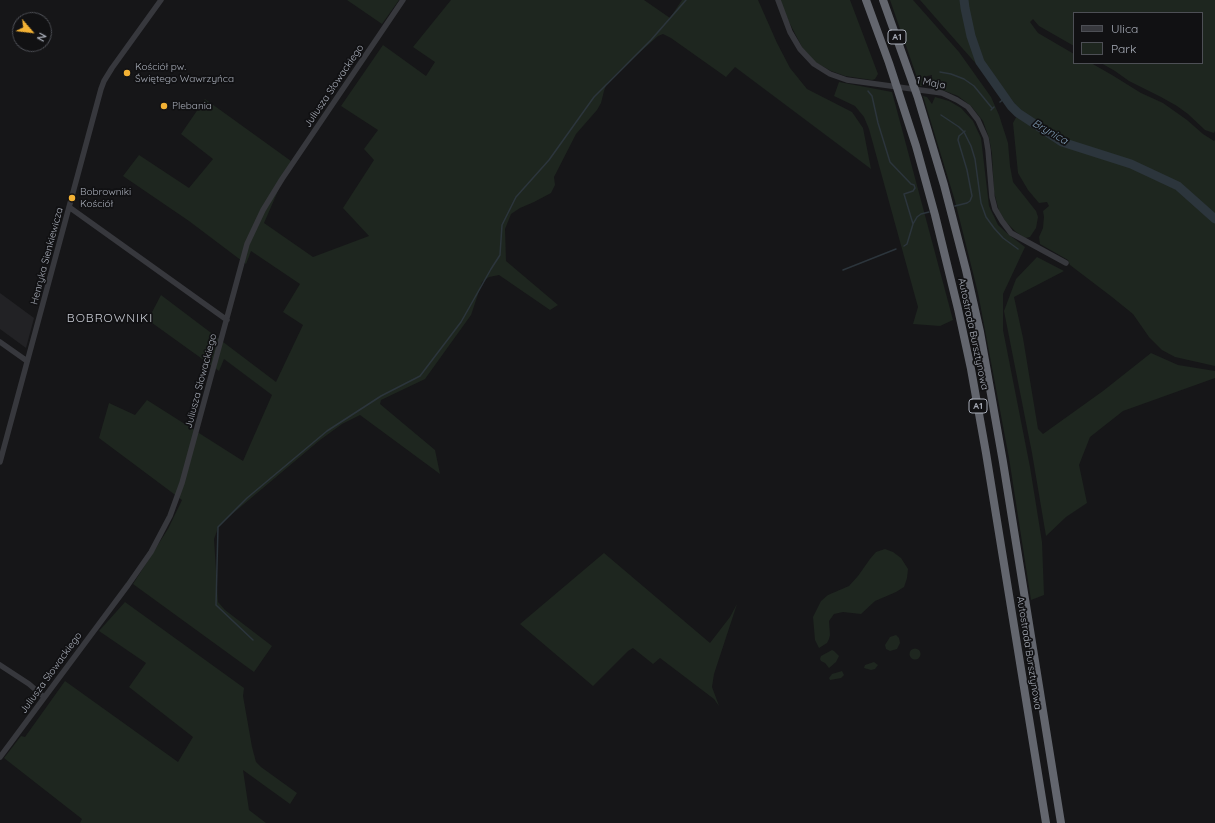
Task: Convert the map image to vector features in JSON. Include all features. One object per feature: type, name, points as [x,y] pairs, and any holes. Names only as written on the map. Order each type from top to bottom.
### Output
[{"type":"highway","name":"Autostrada Bursztynowa","points":[[866,0],[889,63],[916,146],[960,315],[986,453],[1046,823]]},
{"type":"highway","name":"Autostrada Bursztynowa","points":[[883,0],[904,57],[931,141],[969,283],[997,425],[1061,823]]},
{"type":"street","name":"Henryka Sienkiewicza","points":[[0,462],[104,81],[161,0]]},
{"type":"street","name":"Juliusza Słowackiego","points":[[0,757],[151,552],[170,516],[182,483],[247,244],[263,210],[284,175],[403,0]]},
{"type":"street","name":"1 Maja","points":[[778,0],[800,49],[814,64],[830,74],[840,78],[936,92],[947,95],[960,102],[973,112],[980,123],[987,144],[992,197],[995,209],[1002,221],[1011,233],[1066,264]]},
{"type":"street","points":[[69,207],[227,320]]},
{"type":"street","points":[[0,342],[27,361]]},
{"type":"street","points":[[0,665],[44,697]]},
{"type":"shaded area","points":[[0,293],[34,318],[26,348],[0,329]]},
{"type":"green space","points":[[347,0],[399,0],[382,24]]},
{"type":"green space","points":[[451,0],[644,0],[670,18],[682,0],[758,0],[790,68],[807,89],[852,112],[863,128],[871,169],[735,67],[726,77],[671,38],[663,34],[658,36],[607,83],[601,103],[597,110],[576,134],[554,177],[555,185],[551,193],[511,214],[505,229],[506,261],[558,305],[550,310],[499,275],[489,277],[482,282],[471,315],[425,379],[381,400],[380,404],[435,450],[440,474],[360,415],[342,424],[320,440],[231,515],[218,528],[214,539],[218,602],[225,610],[272,646],[254,672],[133,584],[168,529],[182,500],[99,438],[109,403],[135,415],[147,400],[243,461],[272,395],[224,359],[219,371],[148,320],[161,295],[276,382],[303,325],[283,312],[300,284],[251,251],[246,264],[189,221],[123,176],[139,155],[189,188],[213,159],[181,134],[205,99],[291,161],[264,223],[313,257],[369,236],[343,208],[374,160],[364,149],[378,130],[341,106],[383,45],[426,76],[435,62],[413,47]]},
{"type":"green space","points":[[780,0],[850,0],[878,74],[875,79],[872,80],[845,76],[831,71],[815,62],[803,49],[788,20]]},
{"type":"green space","points":[[890,0],[913,0],[959,52],[991,97],[999,115],[1008,143],[1013,182],[1036,211],[1038,217],[1036,228],[1030,237],[1025,238],[1016,232],[1006,222],[999,211],[994,192],[992,154],[989,138],[983,121],[971,106],[958,96],[932,88],[932,75],[927,76],[923,81],[923,86],[920,86]]},
{"type":"green space","points":[[920,0],[963,0],[964,15],[978,66]]},
{"type":"green space","points":[[966,0],[1215,0],[1214,133],[1205,130],[1177,106],[1129,81],[1103,64],[1203,64],[1203,12],[1073,12],[1073,45],[1039,26],[1033,19],[1030,22],[1038,33],[1073,53],[1073,64],[1093,64],[1141,93],[1163,103],[1187,120],[1203,134],[1214,141],[1215,140],[1215,366],[1175,357],[1162,350],[1149,337],[1133,314],[1070,265],[1068,260],[1040,244],[1039,237],[1043,228],[1043,211],[1049,206],[1047,202],[1039,203],[1028,190],[1018,173],[1013,123],[1020,110],[981,61]]},
{"type":"green space","points":[[839,82],[892,92],[953,320],[940,326],[913,324],[918,307],[869,129],[864,117],[855,106],[834,96]]},
{"type":"green space","points":[[923,96],[927,97],[932,104],[935,97],[949,101],[961,108],[973,121],[981,138],[989,206],[998,225],[1025,247],[1003,294],[1003,330],[1030,467],[1042,542],[1044,595],[1031,600],[1009,458],[978,293],[955,201]]},
{"type":"green space","points":[[1037,257],[1064,271],[1014,297],[1023,338],[1038,429],[1043,434],[1103,391],[1151,353],[1178,365],[1215,371],[1215,378],[1123,411],[1090,437],[1079,465],[1087,503],[1066,517],[1046,536],[1032,453],[1004,311],[1016,279]]},
{"type":"green space","points":[[885,549],[893,552],[901,558],[908,569],[904,587],[875,601],[861,614],[843,612],[834,614],[829,621],[829,639],[827,643],[819,648],[815,640],[813,617],[821,601],[828,595],[849,586],[876,552]]},
{"type":"green space","points":[[604,553],[710,643],[730,617],[737,604],[714,674],[712,687],[719,706],[714,699],[660,658],[653,664],[633,648],[628,651],[593,686],[520,624]]},
{"type":"green space","points":[[125,602],[244,688],[243,696],[256,762],[297,793],[290,804],[243,770],[249,810],[266,823],[80,823],[82,819],[4,758],[21,736],[25,737],[65,681],[178,762],[193,737],[129,687],[146,663],[99,631]]},
{"type":"green space","points":[[896,635],[899,638],[900,643],[897,649],[890,651],[886,649],[885,645],[890,637]]},
{"type":"green space","points":[[915,648],[919,650],[921,654],[919,658],[915,660],[911,658],[909,654],[911,650]]},
{"type":"green space","points":[[832,650],[839,656],[836,662],[829,668],[820,659],[821,656]]},
{"type":"green space","points":[[874,662],[878,665],[875,669],[871,670],[864,668],[865,665]]},
{"type":"green space","points":[[842,671],[844,675],[841,678],[830,680],[829,678],[832,674]]},
{"type":"waterway","points":[[253,640],[216,605],[218,527],[247,498],[327,431],[381,396],[420,376],[461,322],[500,255],[502,225],[516,197],[549,160],[594,97],[651,40],[686,0]]},
{"type":"waterway","name":"Brynica","points":[[964,0],[971,36],[980,62],[1011,106],[1018,113],[1062,142],[1131,164],[1178,186],[1215,219]]},
{"type":"waterway","points":[[940,72],[964,79],[974,86],[992,108]]},
{"type":"waterway","points":[[868,91],[872,96],[878,123],[890,162],[911,184],[914,185],[915,188],[913,191],[904,194],[913,224]]},
{"type":"waterway","name":"Brynica","points":[[1000,102],[1005,98]]},
{"type":"waterway","points":[[991,110],[994,107]]},
{"type":"waterway","points":[[941,115],[964,132],[971,146],[975,159],[981,203],[986,217],[1003,238],[1018,249]]},
{"type":"waterway","points":[[955,206],[967,203],[970,201],[972,196],[967,170],[958,140],[959,136],[965,131]]},
{"type":"waterway","points":[[904,246],[907,244],[913,224],[917,217],[921,214],[929,212]]},
{"type":"waterway","points":[[843,270],[896,249]]},
{"type":"place","name":"Kościół pw. Świętego Wawrzyńca","points":[[127,73]]},
{"type":"place","name":"Plebania","points":[[164,106]]},
{"type":"place","name":"Bobrowniki Kościół","points":[[72,198]]},
{"type":"district","name":"BOBROWNIKI","points":[[110,318]]}]
